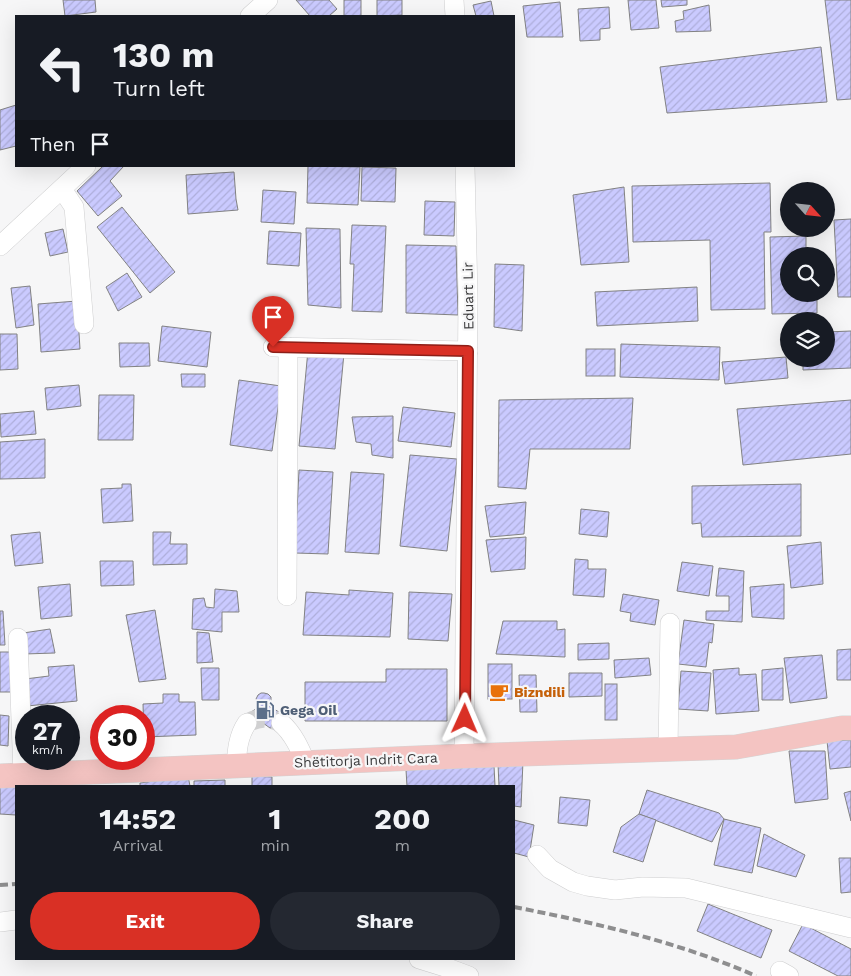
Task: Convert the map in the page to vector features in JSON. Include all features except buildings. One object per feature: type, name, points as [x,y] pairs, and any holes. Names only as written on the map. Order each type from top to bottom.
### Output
[{"type":"main road","name":"Shëtitorja Indrit Cara","points":[[11,775],[464,756],[736,747],[851,728]]},
{"type":"street","points":[[251,15],[268,0]]},
{"type":"street","points":[[454,0],[455,15]]},
{"type":"street","points":[[0,246],[85,167]]},
{"type":"street","name":"Eduart Lir","points":[[464,756],[468,351],[465,167]]},
{"type":"street","points":[[62,189],[74,207],[84,324]]},
{"type":"street","points":[[288,596],[280,347],[468,351]]},
{"type":"street","points":[[668,750],[670,623]]},
{"type":"street","points":[[11,775],[18,638]]},
{"type":"street","points":[[236,766],[240,738],[243,728],[247,723]]},
{"type":"street","points":[[281,723],[294,738],[306,763]]},
{"type":"street","points":[[538,855],[550,869],[573,882],[587,886],[615,890],[643,887],[686,888],[851,928]]},
{"type":"street","points":[[0,922],[15,920]]},
{"type":"street","points":[[422,960],[469,976]]},
{"type":"tunnel","points":[[247,723],[264,718],[281,723]]},
{"type":"railway","points":[[0,885],[15,884]]},
{"type":"railway","points":[[515,907],[576,920],[667,943],[756,976]]},
{"type":"place","name":"Bizndili","points":[[499,692]]},
{"type":"place","name":"Gega Oil","points":[[265,710]]},
{"type":"route","points":[[273,347],[468,351],[465,719]]}]
